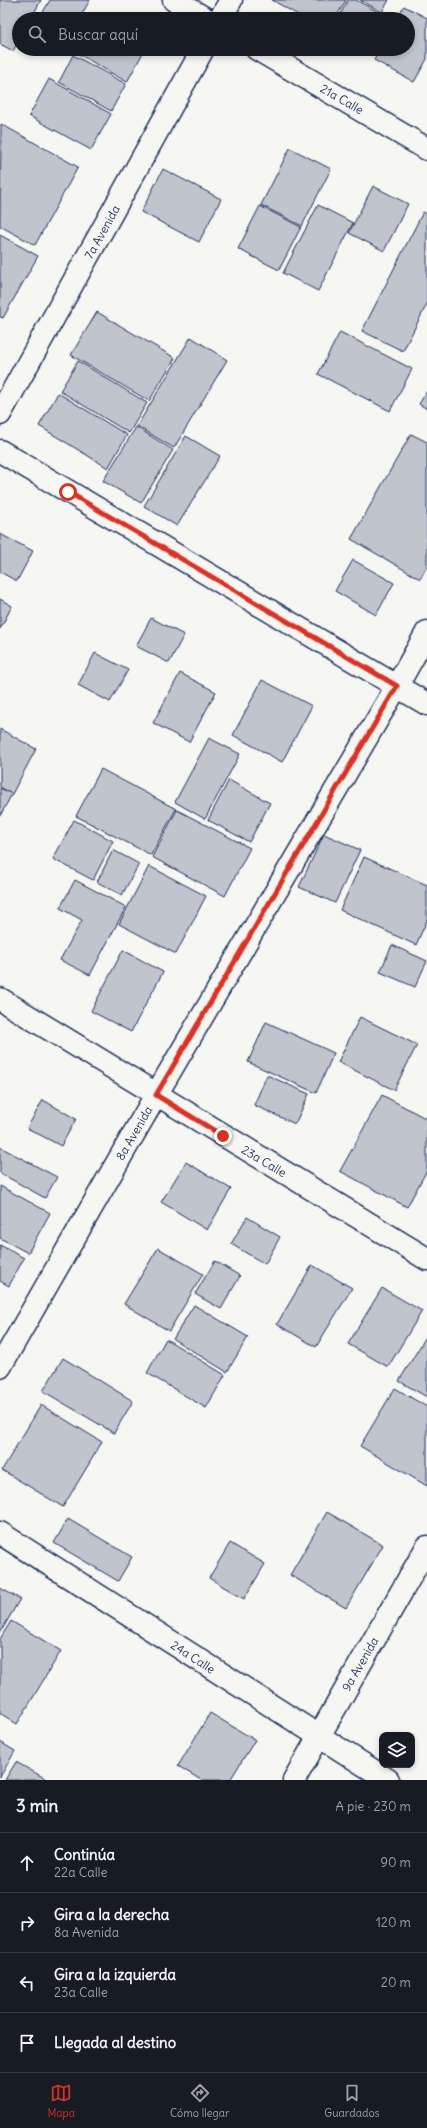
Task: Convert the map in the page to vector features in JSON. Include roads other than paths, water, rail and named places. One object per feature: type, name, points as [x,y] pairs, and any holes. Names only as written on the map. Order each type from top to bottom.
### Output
[{"type":"street","points":[[174,0],[194,12]]},
{"type":"street","points":[[224,12],[231,0]]},
{"type":"street","name":"7a Avenida","points":[[0,414],[199,56]]},
{"type":"street","name":"21a Calle","points":[[269,56],[427,148]]},
{"type":"street","points":[[0,451],[427,704]]},
{"type":"street","name":"8a Avenida","points":[[0,1367],[156,1095],[397,686],[427,632]]},
{"type":"street","name":"23a Calle","points":[[0,999],[427,1259]]},
{"type":"street","name":"24a Calle","points":[[0,1533],[318,1737],[388,1780]]},
{"type":"street","name":"9a Avenida","points":[[294,1780],[427,1547]]}]
